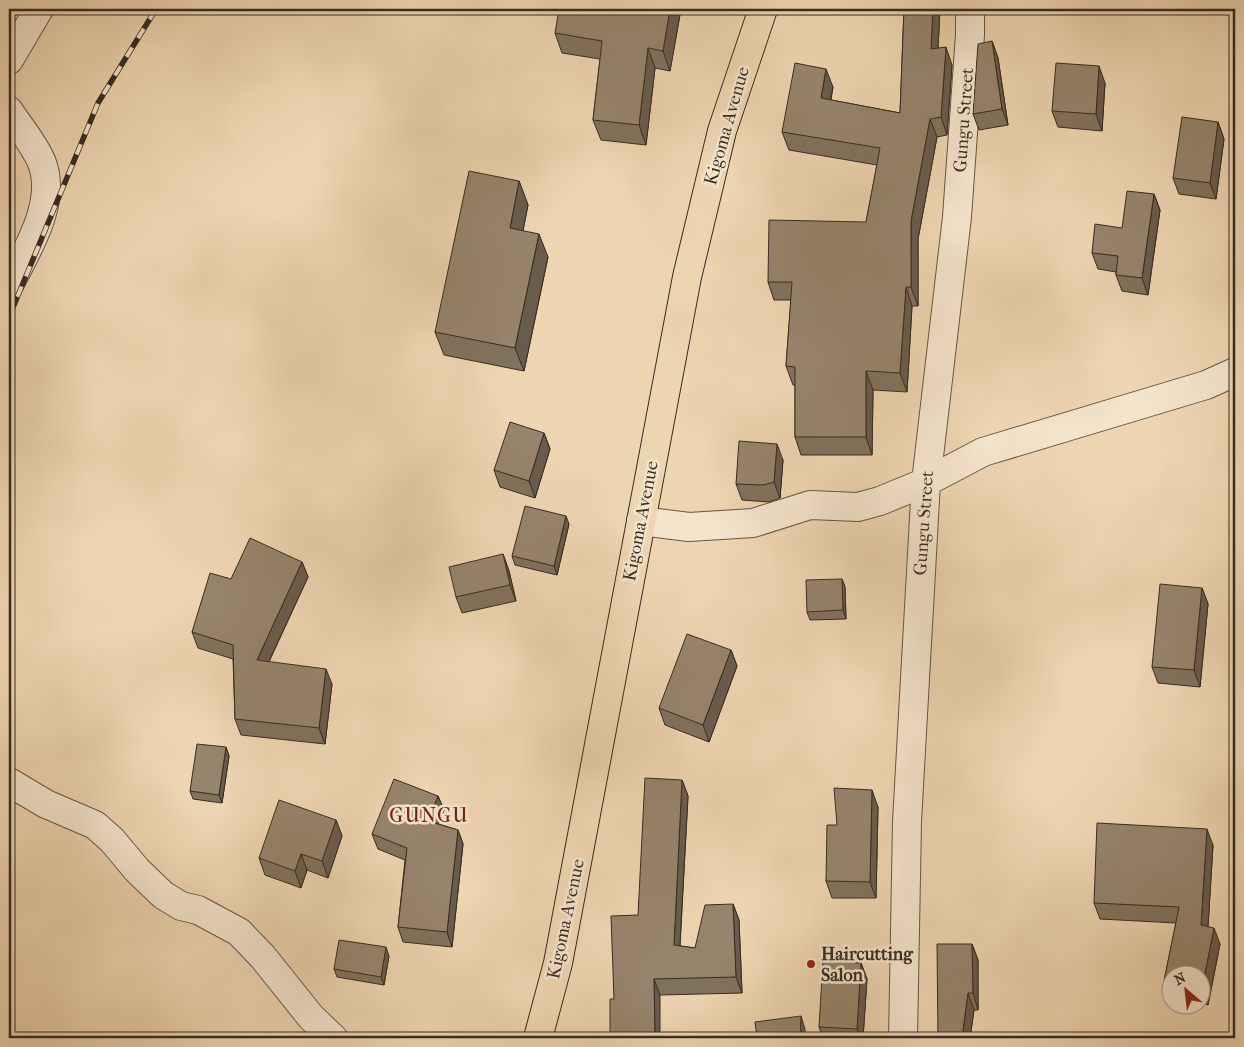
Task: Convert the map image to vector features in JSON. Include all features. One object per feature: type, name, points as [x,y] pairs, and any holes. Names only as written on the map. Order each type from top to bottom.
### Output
[{"type":"main road","name":"Kigoma Avenue","points":[[538,1038],[560,954],[687,277],[722,131],[763,9]]},
{"type":"street","points":[[9,60],[39,9]]},
{"type":"street","name":"Gungu Street","points":[[903,1038],[907,822],[926,482],[957,217],[970,36],[970,9]]},
{"type":"street","points":[[9,111],[42,163],[46,182],[46,201],[33,237],[9,285]]},
{"type":"street","points":[[641,521],[689,528],[753,523],[810,505],[858,507],[880,501],[926,482],[983,452],[1206,385],[1235,372]]},
{"type":"street","points":[[9,782],[46,804],[95,825],[112,840],[137,870],[163,895],[181,906],[198,910],[239,932],[263,957],[311,1017],[333,1038]]},
{"type":"building","points":[[559,9],[670,9],[663,51],[648,48],[639,125],[593,120],[602,41],[555,33]]},
{"type":"building","points":[[904,9],[933,9],[931,49],[946,47],[941,117],[930,119],[911,221],[911,287],[906,287],[900,373],[866,371],[866,437],[795,437],[795,367],[786,366],[792,282],[768,282],[769,220],[866,222],[880,148],[782,132],[795,63],[826,69],[821,98],[900,113]]},
{"type":"building","points":[[992,41],[1002,109],[973,114],[978,44]]},
{"type":"building","points":[[1056,63],[1099,66],[1096,114],[1052,111]]},
{"type":"building","points":[[1182,117],[1218,122],[1210,183],[1173,178]]},
{"type":"building","points":[[469,171],[519,181],[510,228],[539,234],[515,348],[435,332]]},
{"type":"building","points":[[1127,191],[1154,194],[1142,278],[1116,275],[1118,256],[1092,253],[1095,224],[1122,228]]},
{"type":"building","points":[[510,422],[544,433],[529,481],[494,470]]},
{"type":"building","points":[[739,441],[777,444],[774,482],[763,485],[736,484]]},
{"type":"building","points":[[525,506],[566,516],[554,566],[512,556]]},
{"type":"building","points":[[250,538],[302,562],[257,660],[326,669],[319,728],[235,719],[233,645],[192,632],[210,573],[231,579]]},
{"type":"building","points":[[503,554],[510,585],[456,597],[449,567]]},
{"type":"building","points":[[842,579],[843,610],[807,612],[806,580]]},
{"type":"building","points":[[1160,584],[1202,588],[1194,670],[1152,667]]},
{"type":"building","points":[[687,634],[731,650],[703,725],[659,708]]},
{"type":"building","points":[[197,744],[226,747],[219,795],[190,791]]},
{"type":"building","points":[[645,778],[682,780],[674,945],[695,948],[705,905],[733,904],[736,977],[654,979],[655,1038],[610,1038],[610,999],[614,999],[611,916],[638,915]]},
{"type":"building","points":[[394,779],[438,796],[428,821],[458,830],[447,932],[398,927],[407,848],[372,834]]},
{"type":"building","points":[[834,788],[872,790],[870,882],[826,881],[827,825],[837,825]]},
{"type":"building","points":[[279,800],[336,820],[322,861],[301,854],[295,871],[259,858]]},
{"type":"building","points":[[1097,823],[1207,829],[1201,925],[1214,928],[1207,964],[1167,964],[1179,907],[1094,903]]},
{"type":"building","points":[[339,940],[386,947],[381,977],[334,969]]},
{"type":"building","points":[[937,944],[972,944],[973,993],[968,993],[962,1038],[924,1038],[924,1035],[938,1037]]},
{"type":"building","points":[[823,961],[861,963],[857,1029],[819,1027]]},
{"type":"building","points":[[801,1016],[800,1038],[757,1038],[755,1022]]},
{"type":"railway","points":[[9,317],[98,103],[156,9]]},
{"type":"place","name":"Haircutting Salon","points":[[811,964]]},
{"type":"district","name":"GUNGU","points":[[429,815]]}]
